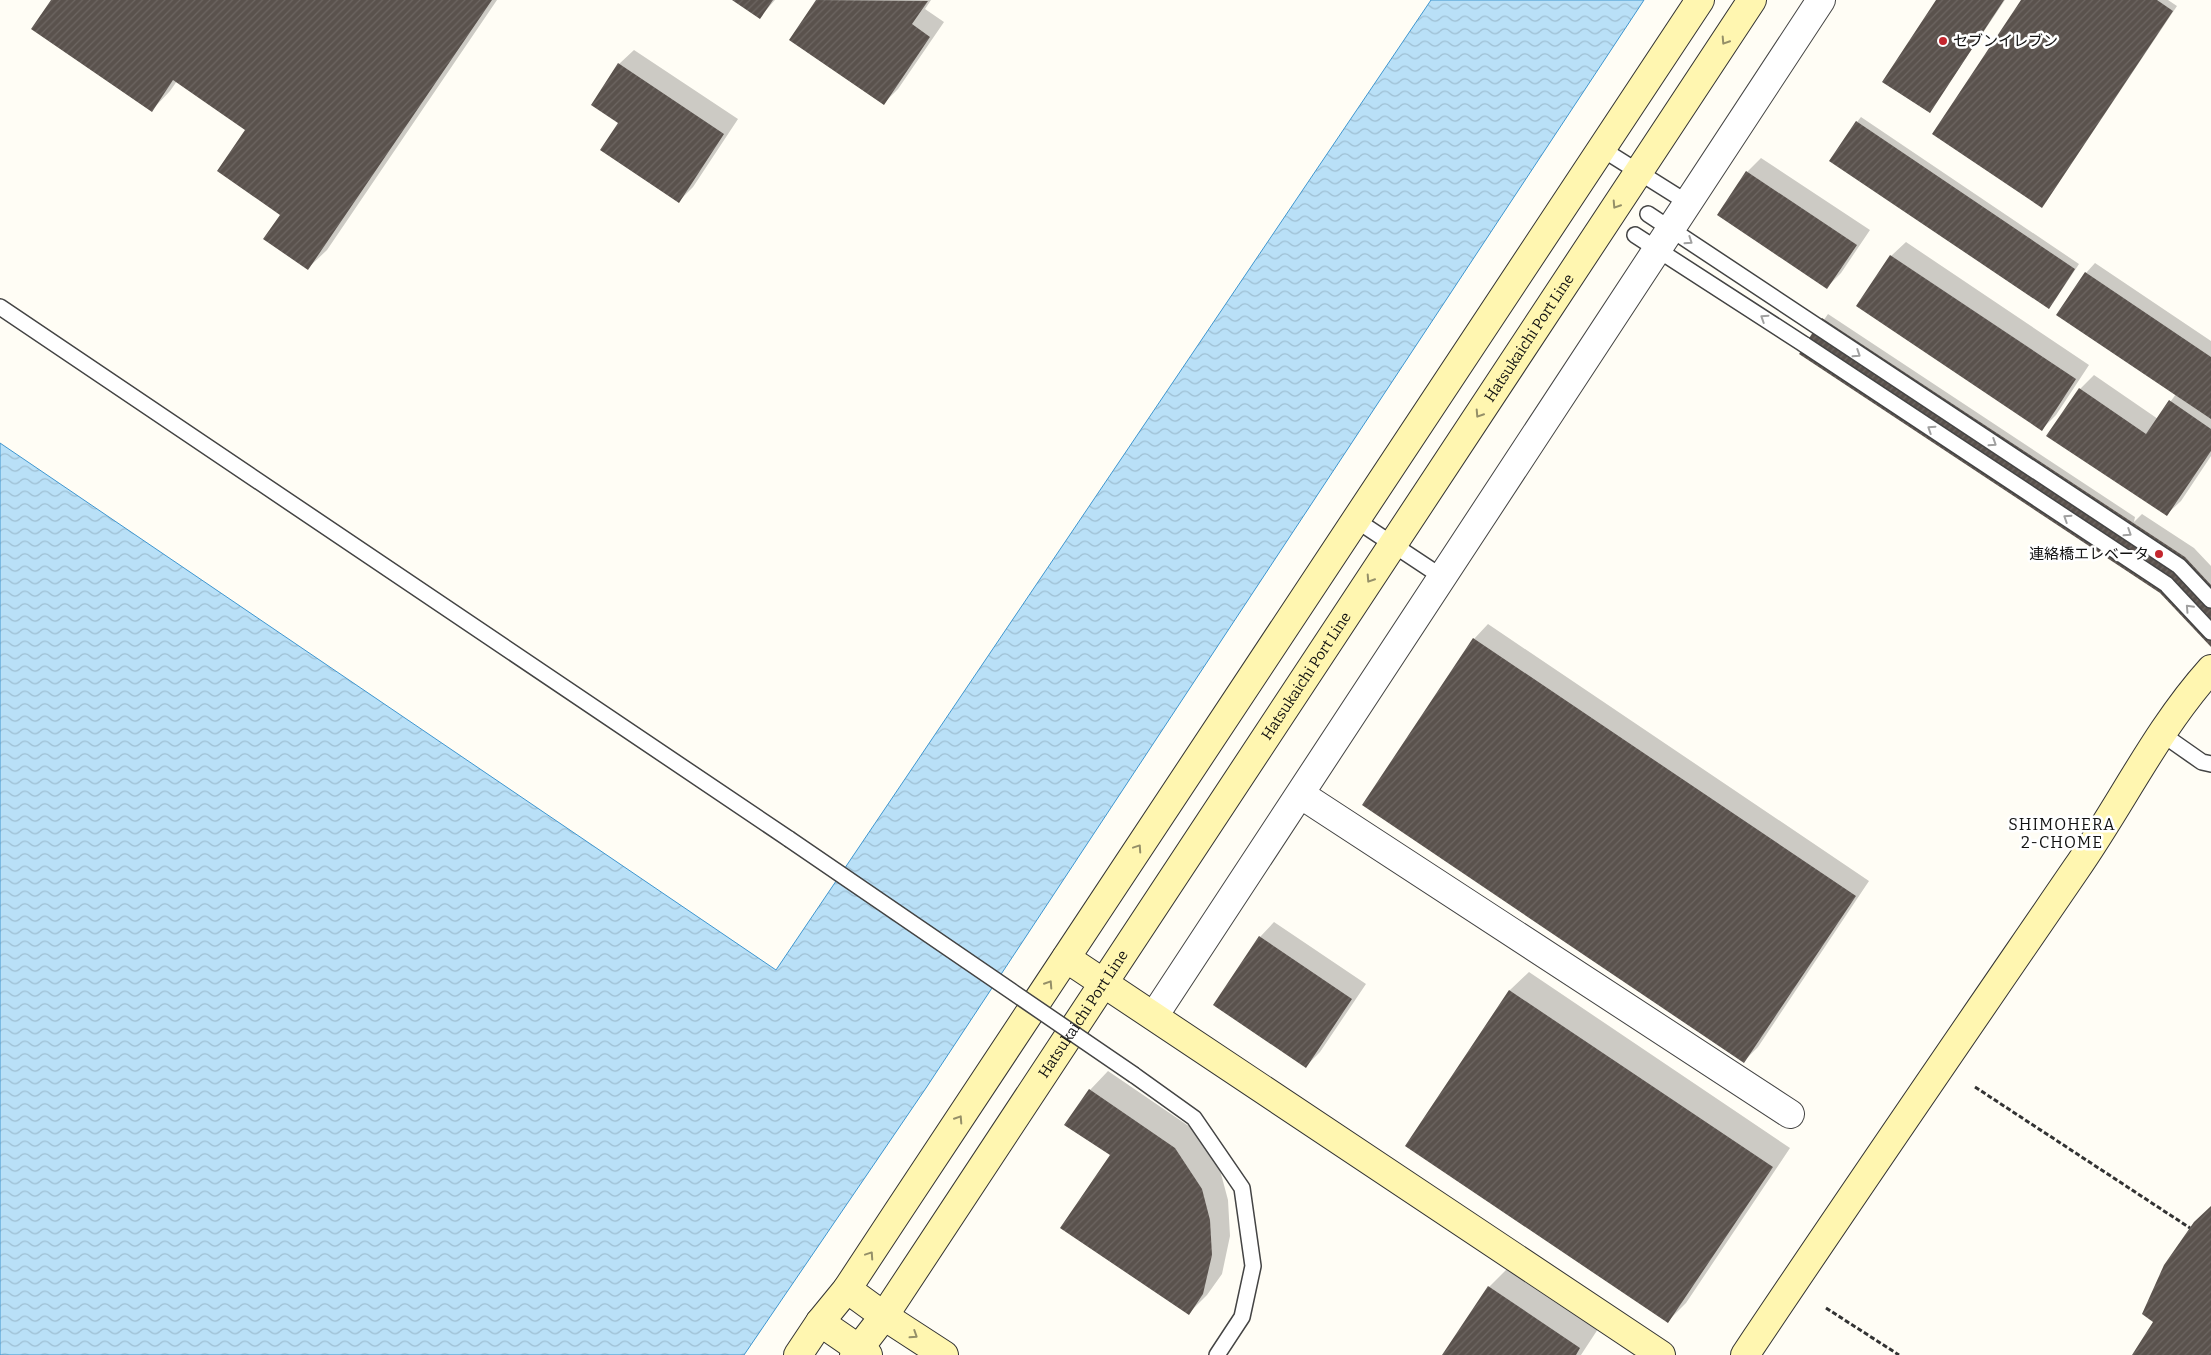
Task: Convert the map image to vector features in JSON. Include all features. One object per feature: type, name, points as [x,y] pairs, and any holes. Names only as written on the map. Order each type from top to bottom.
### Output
[{"type":"main road","points":[[798,1355],[820,1322],[847,1289],[1700,0]]},
{"type":"main road","name":"Hatsukaichi Port Line","points":[[860,1353],[1752,0]]},
{"type":"main road","points":[[1745,1355],[1906,1115],[2086,854],[2175,713],[2211,669]]},
{"type":"main road","points":[[1066,958],[1661,1355]]},
{"type":"main road","points":[[847,1289],[884,1316],[944,1355]]},
{"type":"main road","points":[[820,1322],[860,1353]]},
{"type":"street","points":[[1154,1016],[1442,577],[1659,231],[1688,203],[1821,0]]},
{"type":"street","points":[[1300,794],[1790,1114]]},
{"type":"lane","points":[[1602,148],[1688,203]]},
{"type":"lane","points":[[1659,231],[1805,345],[2166,584],[2211,632]]},
{"type":"lane","points":[[1635,235],[1659,231],[1817,327],[2179,566],[2211,600]]},
{"type":"lane","points":[[0,307],[789,839],[1194,1118],[1242,1188],[1254,1266],[1242,1318],[1217,1355]]},
{"type":"lane","points":[[1356,520],[1442,577]]},
{"type":"lane","points":[[2162,734],[2202,762],[2211,764]]},
{"type":"path","points":[[1975,1087],[2190,1228]]},
{"type":"path","points":[[1826,1308],[1899,1355]]},
{"type":"water","points":[[1431,0],[1644,0],[926,1088],[744,1355],[0,1355],[0,443],[776,970]]},
{"type":"building","points":[[51,0],[492,0],[308,270],[263,239],[280,215],[217,171],[245,130],[173,80],[152,112],[31,29]]},
{"type":"building","points":[[732,0],[773,0],[760,19]]},
{"type":"building","points":[[816,0],[928,1],[912,24],[930,37],[884,105],[789,40]]},
{"type":"building","name":"セブンイレブン","points":[[1936,0],[2004,0],[1930,113],[1882,82]]},
{"type":"building","points":[[2021,0],[2157,0],[2173,11],[2042,208],[1932,134]]},
{"type":"building","points":[[618,63],[724,134],[679,203],[600,150],[618,123],[591,105]]},
{"type":"building","points":[[1856,121],[2075,269],[2049,309],[1829,161]]},
{"type":"building","points":[[1746,171],[1857,245],[1827,289],[1717,215]]},
{"type":"building","points":[[1890,255],[2076,379],[2042,431],[1856,306]]},
{"type":"building","points":[[2085,272],[2211,357],[2211,419],[2056,315]]},
{"type":"building","points":[[1822,318],[2185,557],[2211,585],[2211,647],[2160,593],[1799,354]]},
{"type":"building","points":[[2079,388],[2146,434],[2169,400],[2211,429],[2211,451],[2167,516],[2046,436]]},
{"type":"building","points":[[1473,638],[1856,896],[1744,1063],[1362,805]]},
{"type":"building","points":[[1259,936],[1352,999],[1306,1068],[1213,1005]]},
{"type":"building","points":[[1509,990],[1773,1167],[1668,1323],[1405,1146]]},
{"type":"building","points":[[1089,1089],[1175,1148],[1202,1189],[1210,1220],[1212,1255],[1203,1294],[1189,1315],[1060,1228],[1110,1155],[1064,1125]]},
{"type":"building","points":[[2211,1206],[2211,1355],[2132,1355],[2153,1322],[2142,1314],[2164,1265],[2194,1222]]},
{"type":"building","points":[[1488,1286],[1580,1348],[1576,1355],[1442,1355]]},
{"type":"place","name":"セブンイレブン","points":[[1943,41]]},
{"type":"place","name":"連絡橋エレベータ","points":[[2159,554]]},
{"type":"district","name":"SHIMOHERA 2-CHOME","points":[[2062,833]]}]
